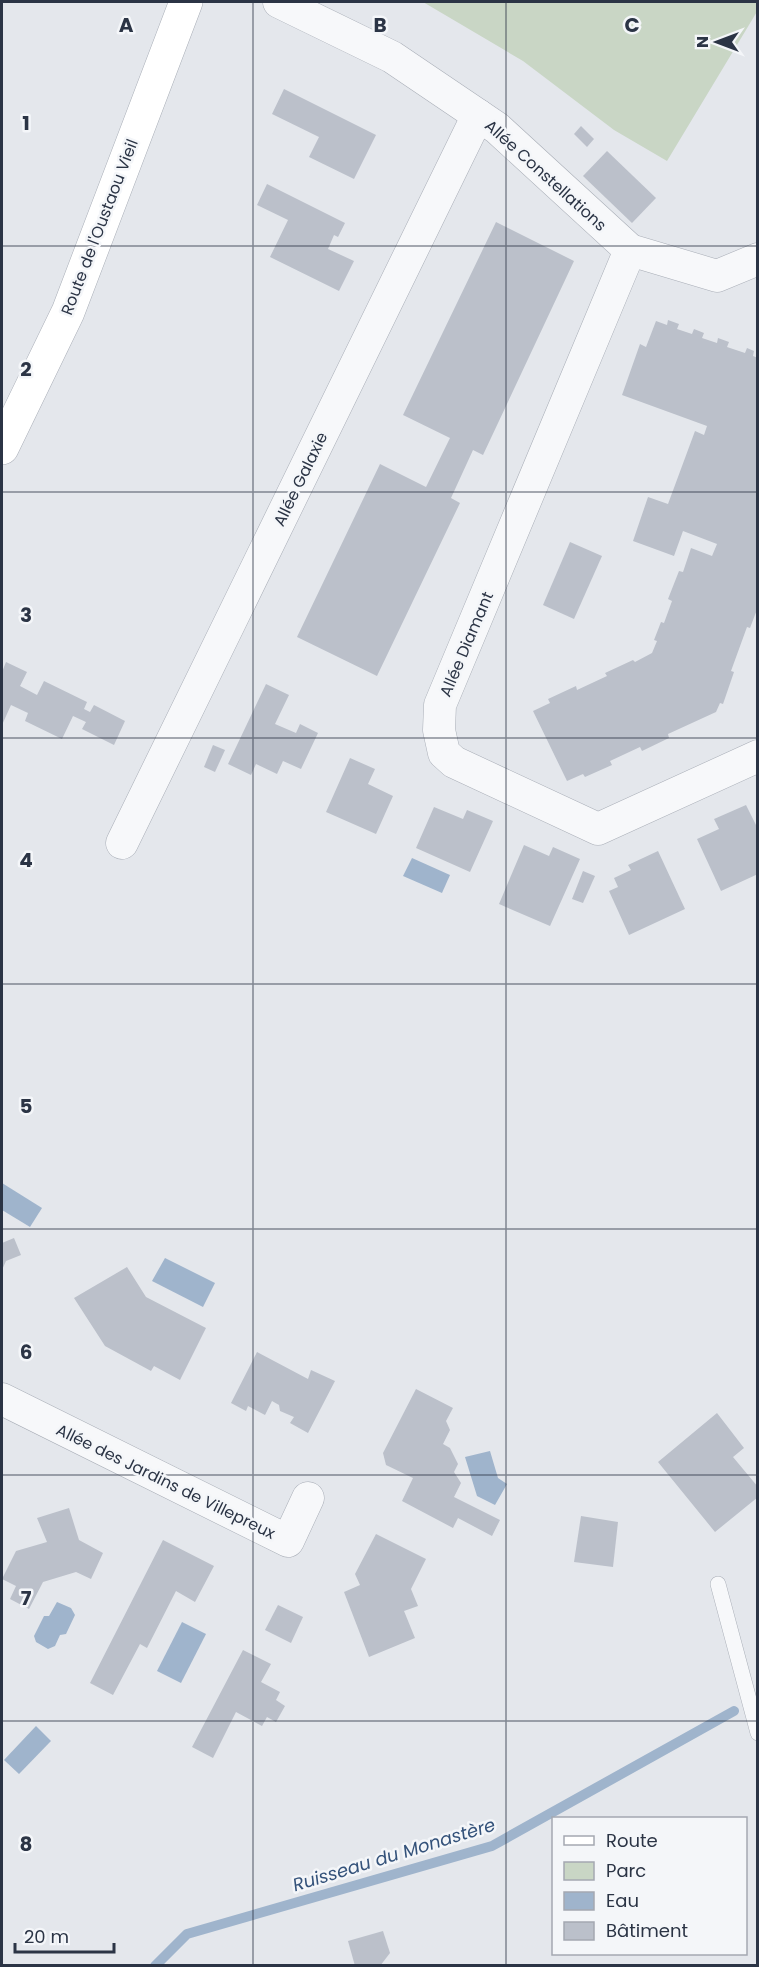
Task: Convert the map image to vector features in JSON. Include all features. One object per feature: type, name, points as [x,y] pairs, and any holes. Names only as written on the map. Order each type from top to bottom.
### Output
[{"type":"street","name":"Route de l'Oustaou Vieil","points":[[2,448],[68,312],[186,2]]},
{"type":"street","name":"Allée Constellations","points":[[279,2],[392,57],[497,128],[630,250],[717,276],[758,259]]},
{"type":"street","name":"Allée Galaxie","points":[[122,843],[478,115]]},
{"type":"street","name":"Allée Diamant","points":[[630,250],[440,705],[438,730],[444,753],[454,762],[598,829],[758,756]]},
{"type":"street","name":"Allée des Jardins de Villepreux","points":[[2,1399],[288,1542],[308,1498]]},
{"type":"lane","points":[[718,1584],[758,1733]]},
{"type":"green space","points":[[423,2],[757,2],[758,10],[667,161],[614,130],[523,61]]},
{"type":"water","points":[[412,858],[450,875],[442,893],[403,876]]},
{"type":"water","points":[[2,1183],[42,1208],[30,1227],[2,1210]]},
{"type":"water","points":[[165,1258],[215,1283],[203,1307],[152,1281]]},
{"type":"water","points":[[490,1451],[498,1478],[507,1484],[495,1505],[477,1496],[465,1457]]},
{"type":"water","points":[[57,1602],[71,1608],[75,1615],[66,1634],[60,1635],[55,1646],[48,1649],[36,1642],[34,1636],[44,1616],[49,1616]]},
{"type":"water","points":[[182,1622],[206,1634],[181,1683],[157,1671]]},
{"type":"water","points":[[36,1726],[51,1741],[19,1774],[4,1760]]},
{"type":"building","points":[[284,89],[376,135],[354,179],[309,157],[319,137],[272,114]]},
{"type":"building","points":[[581,126],[594,139],[587,147],[574,134]]},
{"type":"building","points":[[607,151],[656,198],[632,223],[583,176]]},
{"type":"building","points":[[267,184],[345,223],[338,237],[334,235],[328,249],[354,261],[339,291],[270,257],[288,220],[257,205]]},
{"type":"building","points":[[496,222],[574,261],[483,455],[473,450],[451,498],[460,503],[377,676],[297,637],[380,464],[426,487],[450,438],[403,415]]},
{"type":"building","points":[[668,320],[679,324],[677,329],[692,334],[694,329],[704,333],[702,338],[717,343],[718,338],[729,342],[727,347],[745,353],[747,348],[754,351],[753,356],[758,358],[758,607],[750,628],[747,627],[731,671],[734,672],[723,704],[720,703],[716,712],[668,734],[669,738],[642,751],[640,747],[610,761],[612,765],[585,777],[583,774],[567,781],[533,711],[550,703],[548,699],[576,686],[577,690],[607,676],[605,673],[652,653],[657,641],[654,640],[661,622],[664,623],[672,601],[668,599],[679,571],[683,572],[691,548],[712,556],[717,544],[683,531],[674,556],[633,541],[648,497],[668,504],[695,431],[704,435],[707,426],[622,395],[640,344],[646,347],[656,321],[667,325]]},
{"type":"building","points":[[570,542],[602,556],[574,619],[543,605]]},
{"type":"building","points":[[6,662],[27,672],[20,686],[37,695],[44,681],[87,702],[84,709],[90,712],[94,705],[125,721],[114,745],[82,729],[86,722],[73,716],[62,739],[25,721],[28,713],[11,705],[2,725],[2,672]]},
{"type":"building","points":[[266,684],[289,695],[275,724],[296,733],[300,724],[318,733],[301,769],[283,761],[277,774],[256,764],[251,775],[228,764]]},
{"type":"building","points":[[213,745],[225,750],[215,772],[204,767]]},
{"type":"building","points":[[350,758],[375,769],[368,784],[393,796],[376,834],[326,812]]},
{"type":"building","points":[[746,805],[758,829],[758,874],[721,891],[697,839],[719,829],[714,819]]},
{"type":"building","points":[[434,807],[463,819],[467,810],[493,821],[470,872],[416,848]]},
{"type":"building","points":[[524,845],[549,856],[553,847],[580,859],[550,926],[499,904]]},
{"type":"building","points":[[658,851],[685,909],[629,935],[609,891],[618,887],[614,878],[631,870],[628,865]]},
{"type":"building","points":[[583,871],[595,876],[583,903],[572,899]]},
{"type":"building","points":[[14,1238],[21,1255],[6,1261],[2,1270],[2,1243]]},
{"type":"building","points":[[127,1267],[146,1297],[206,1328],[180,1380],[154,1366],[151,1371],[105,1346],[74,1298]]},
{"type":"building","points":[[257,1352],[308,1379],[311,1370],[335,1381],[308,1433],[290,1423],[294,1417],[280,1411],[279,1405],[272,1401],[265,1415],[248,1406],[246,1411],[231,1403]]},
{"type":"building","points":[[416,1389],[453,1408],[446,1421],[450,1430],[443,1444],[450,1448],[458,1464],[454,1472],[461,1483],[454,1497],[500,1520],[492,1536],[458,1518],[453,1528],[402,1501],[413,1478],[386,1465],[383,1453]]},
{"type":"building","points":[[717,1413],[744,1448],[733,1457],[758,1487],[758,1497],[715,1532],[658,1462]]},
{"type":"building","points":[[69,1508],[79,1540],[103,1553],[91,1579],[76,1572],[43,1582],[29,1609],[10,1599],[16,1586],[2,1579],[16,1551],[47,1542],[37,1518]]},
{"type":"building","points":[[581,1516],[618,1522],[613,1567],[574,1562]]},
{"type":"building","points":[[376,1534],[426,1559],[411,1589],[418,1606],[404,1611],[415,1638],[369,1657],[344,1592],[360,1585],[355,1574]]},
{"type":"building","points":[[163,1540],[214,1566],[195,1602],[176,1591],[147,1648],[140,1644],[113,1695],[90,1683]]},
{"type":"building","points":[[278,1605],[303,1617],[291,1643],[265,1630]]},
{"type":"building","points":[[243,1650],[271,1664],[261,1682],[280,1692],[276,1700],[285,1706],[276,1722],[267,1717],[262,1726],[236,1712],[213,1758],[192,1747]]},
{"type":"building","points":[[383,1931],[390,1953],[380,1966],[355,1966],[348,1941]]},
{"type":"waterway","name":"Ruisseau du Monastère","points":[[155,1966],[187,1934],[492,1846],[734,1711]]}]
